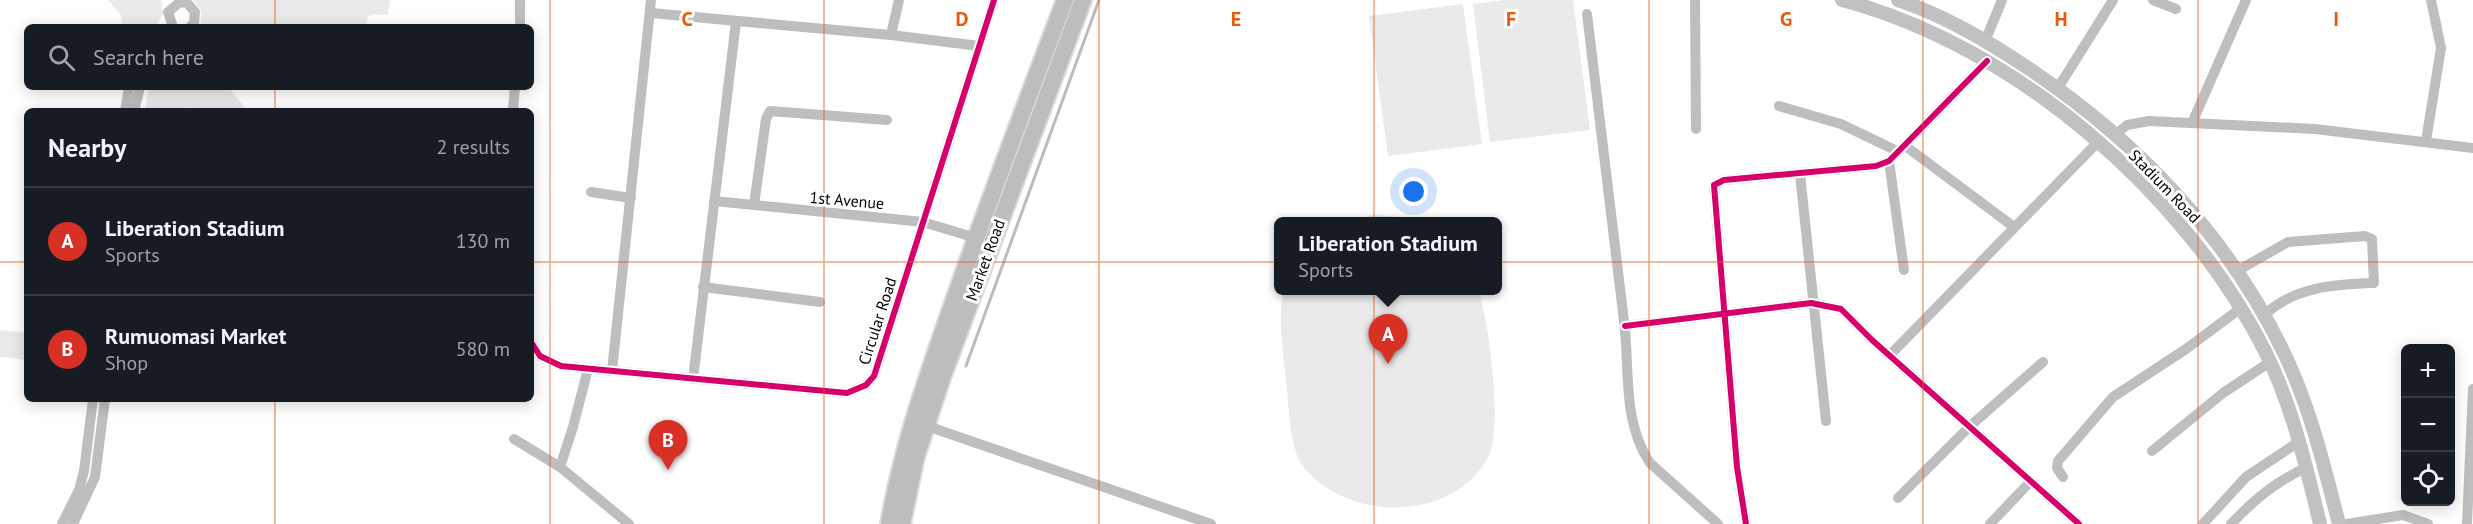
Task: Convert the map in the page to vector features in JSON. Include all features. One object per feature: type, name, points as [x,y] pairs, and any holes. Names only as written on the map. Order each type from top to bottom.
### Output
[{"type":"main road","name":"Market Road","points":[[889,524],[896,484],[916,408],[976,238],[1065,0]]},
{"type":"main road","name":"Market Road","points":[[902,524],[916,457],[1016,175],[1083,0]]},
{"type":"main road","name":"Stadium Road","points":[[1842,0],[1899,18],[1987,61],[2041,98],[2097,142],[2139,180],[2192,237],[2241,308],[2270,362],[2300,441],[2320,524]]},
{"type":"main road","name":"Stadium Road","points":[[1898,0],[1986,39],[2058,88],[2116,134],[2176,192],[2237,271],[2285,354],[2312,420],[2339,524]]},
{"type":"main road","points":[[1929,31],[1937,16]]},
{"type":"street","points":[[520,0],[520,24]]},
{"type":"street","points":[[612,371],[651,0]]},
{"type":"street","points":[[891,35],[899,0]]},
{"type":"street","name":"Circular Road","points":[[534,347],[540,356],[548,362],[588,369],[847,393],[866,386],[874,375],[994,0]]},
{"type":"street","points":[[1695,0],[1696,129]]},
{"type":"street","points":[[1986,39],[2002,0]]},
{"type":"street","points":[[2058,88],[2113,0]]},
{"type":"street","points":[[2153,0],[2176,9]]},
{"type":"street","points":[[2192,123],[2246,0]]},
{"type":"street","points":[[2426,141],[2441,48],[2431,0]]},
{"type":"street","points":[[168,24],[168,12],[174,5],[187,3],[195,16],[191,24]]},
{"type":"street","points":[[651,13],[891,35],[979,46]]},
{"type":"street","points":[[1587,14],[1625,326],[1632,422],[1642,451],[1666,480],[1718,524]]},
{"type":"street","points":[[693,379],[736,22]]},
{"type":"street","points":[[1746,524],[1737,467],[1714,185],[1724,180],[1876,166],[1889,161],[1987,61]]},
{"type":"street","points":[[126,108],[128,90]]},
{"type":"street","points":[[135,108],[139,90]]},
{"type":"street","points":[[513,108],[515,90]]},
{"type":"street","points":[[1779,106],[1841,124],[1901,148],[2014,227]]},
{"type":"street","points":[[754,205],[766,119],[770,111],[887,120]]},
{"type":"street","points":[[2116,134],[2135,122],[2192,123],[2315,129],[2473,148]]},
{"type":"street","points":[[1890,355],[2097,142]]},
{"type":"street","points":[[1889,161],[1904,270]]},
{"type":"street","points":[[1800,174],[1811,303],[1826,421]]},
{"type":"street","points":[[591,192],[631,198]]},
{"type":"street","name":"1st Avenue","points":[[714,201],[923,222],[976,238]]},
{"type":"street","points":[[2237,271],[2288,242],[2365,236],[2372,239],[2374,283],[2334,284],[2315,289],[2277,303],[2264,315]]},
{"type":"street","points":[[703,287],[820,302]]},
{"type":"street","points":[[1625,326],[1811,303],[1841,309],[2079,524]]},
{"type":"street","points":[[2063,477],[2056,468],[2058,461],[2114,397],[2186,349],[2241,308]]},
{"type":"street","points":[[1898,498],[1969,427],[2043,362]]},
{"type":"street","points":[[2152,452],[2223,393],[2270,362]]},
{"type":"street","points":[[560,467],[588,369]]},
{"type":"street","points":[[2467,524],[2473,389]]},
{"type":"street","points":[[62,524],[84,471],[93,402]]},
{"type":"street","points":[[73,524],[95,477],[105,402]]},
{"type":"street","points":[[916,408],[927,426],[1211,524]]},
{"type":"street","points":[[514,439],[560,467],[629,524]]},
{"type":"street","points":[[2203,524],[2246,477],[2300,441]]},
{"type":"street","points":[[2231,524],[2256,497],[2280,480],[2307,467]]},
{"type":"street","points":[[1990,524],[2031,481]]},
{"type":"street","points":[[2347,524],[2403,515],[2428,524]]},
{"type":"shaded area","points":[[108,0],[161,0],[163,14],[157,24],[122,24],[121,15]]},
{"type":"shaded area","points":[[193,0],[390,0],[388,15],[368,16],[367,24],[201,24],[201,10]]},
{"type":"shaded area","points":[[1504,0],[1573,0],[1590,130],[1490,142],[1473,4]]},
{"type":"shaded area","points":[[1463,4],[1482,144],[1388,156],[1369,16]]},
{"type":"shaded area","points":[[148,90],[231,90],[245,108],[187,107],[145,108]]},
{"type":"shaded area","points":[[1375,215],[1399,217],[1365,217]]},
{"type":"shaded area","points":[[1283,295],[1480,295],[1493,373],[1495,418],[1490,453],[1474,476],[1452,493],[1427,503],[1399,507],[1370,505],[1343,497],[1319,482],[1300,462],[1296,453],[1289,412],[1281,313]]},
{"type":"shaded area","points":[[0,330],[24,333],[24,360],[0,357]]},
{"type":"waterway","points":[[966,366],[1099,0]]},
{"type":"cycle path","points":[[534,347],[540,356],[561,366],[847,393],[866,385],[874,376],[994,0]]},
{"type":"cycle path","points":[[1746,524],[1737,467],[1714,185],[1724,180],[1876,166],[1889,161],[1987,61]]},
{"type":"cycle path","points":[[1625,326],[1811,303],[1841,309],[1872,340],[2079,524]]},
{"type":"place","name":"Liberation Stadium","points":[[1388,364]]},
{"type":"place","name":"Rumuomasi Market","points":[[668,470]]}]
